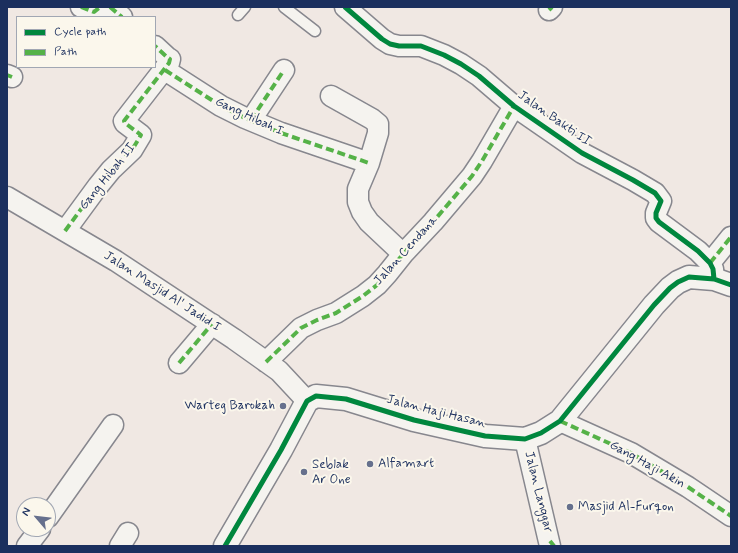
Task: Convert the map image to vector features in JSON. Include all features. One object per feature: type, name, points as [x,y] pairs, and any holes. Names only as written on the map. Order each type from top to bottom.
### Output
[{"type":"street","points":[[81,7],[94,12],[100,7]]},
{"type":"street","points":[[110,7],[121,16]]},
{"type":"street","name":"Jalan Bakti II","points":[[345,7],[382,39],[390,44],[399,46],[421,46],[444,55],[461,64],[479,76],[514,106],[582,153],[655,193],[661,201],[656,214],[656,218],[659,222],[698,251],[718,276]]},
{"type":"street","points":[[156,47],[170,59],[165,70]]},
{"type":"street","name":"Gang Hibah I","points":[[165,70],[221,106],[251,120],[281,133],[369,163]]},
{"type":"street","name":"Gang Hibah II","points":[[66,231],[98,186],[111,170],[132,150],[141,136],[125,123],[124,119],[165,70]]},
{"type":"street","points":[[251,120],[284,70]]},
{"type":"street","points":[[331,96],[372,119],[378,124],[378,133],[369,163],[358,189],[358,202],[362,212],[369,222],[402,254]]},
{"type":"street","name":"Jalan Cendana","points":[[266,362],[300,328],[336,313],[363,296],[387,274],[402,254],[433,222],[472,176],[514,106]]},
{"type":"street","name":"Jalan Masjid Al' Jadid I","points":[[7,197],[116,261],[212,324],[279,371],[307,401]]},
{"type":"street","points":[[718,276],[731,237]]},
{"type":"street","name":"Jalan Haji Hasan","points":[[307,401],[316,396],[336,398],[414,420],[472,434],[525,438],[541,433],[560,421],[654,305],[670,288],[689,277],[718,276]]},
{"type":"street","points":[[179,363],[212,324]]},
{"type":"street","points":[[226,546],[307,401]]},
{"type":"street","name":"Gang Haji Akin","points":[[560,421],[631,453],[688,487],[731,516]]},
{"type":"street","points":[[56,506],[113,425]]},
{"type":"street","name":"Jalan Langgar","points":[[525,438],[552,544]]},
{"type":"street","points":[[27,546],[34,537]]},
{"type":"lane","points":[[238,15],[245,7]]},
{"type":"lane","points":[[284,7],[315,31]]},
{"type":"marked path","points":[[81,7],[94,12],[100,7]]},
{"type":"marked path","points":[[110,7],[121,16]]},
{"type":"marked path","points":[[549,10],[552,7]]},
{"type":"marked path","points":[[65,231],[111,170],[132,150],[141,135],[124,121],[169,63],[170,59],[156,47]]},
{"type":"marked path","points":[[165,70],[221,106],[245,118],[281,133],[369,163]]},
{"type":"marked path","points":[[251,120],[284,70]]},
{"type":"marked path","points":[[7,75],[12,77]]},
{"type":"marked path","points":[[266,362],[301,328],[336,313],[377,285],[472,176],[514,106]]},
{"type":"marked path","points":[[710,263],[731,237]]},
{"type":"marked path","points":[[179,363],[212,324]]},
{"type":"marked path","points":[[560,421],[631,453],[688,487],[731,516]]},
{"type":"marked path","points":[[550,541],[554,546]]},
{"type":"cycle path","points":[[345,7],[382,39],[390,44],[399,46],[421,46],[444,55],[461,64],[479,76],[514,106],[582,153],[655,193],[661,201],[656,213],[656,218],[659,222],[698,251],[710,263],[713,269],[714,279]]},
{"type":"cycle path","points":[[225,546],[281,450],[307,401],[316,396],[346,399],[414,420],[485,436],[525,439],[541,433],[560,421],[654,305],[670,288],[678,282],[689,277],[714,279],[731,285]]},
{"type":"place","name":"Warteg Barokah","points":[[283,406]]},
{"type":"place","name":"Alfamart","points":[[370,464]]},
{"type":"place","name":"Seblak Ar One","points":[[304,472]]},
{"type":"place","name":"Masjid Al-Furqon","points":[[570,507]]}]
